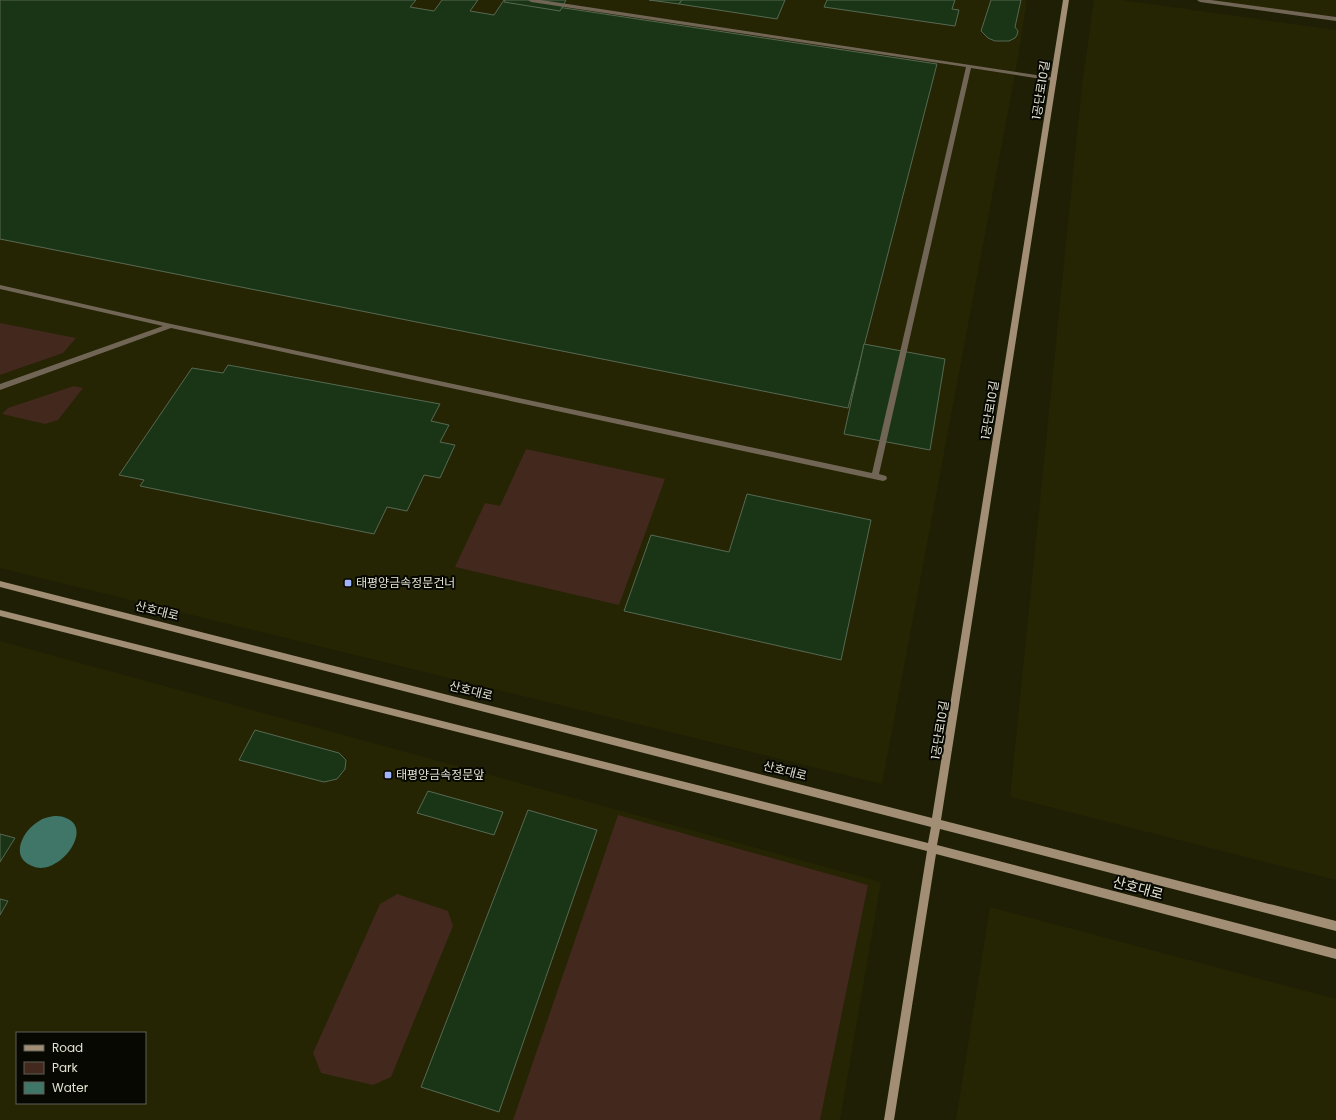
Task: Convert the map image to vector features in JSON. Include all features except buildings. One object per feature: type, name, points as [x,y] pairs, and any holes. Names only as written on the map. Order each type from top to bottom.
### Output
[{"type":"main road","name":"1공단로10길","points":[[936,823],[1066,0]]},
{"type":"main road","name":"산호대로","points":[[0,584],[1336,926]]},
{"type":"main road","name":"산호대로","points":[[0,612],[932,848],[1336,954]]},
{"type":"main road","points":[[889,1120],[936,823]]},
{"type":"street","points":[[531,0],[1054,79]]},
{"type":"street","points":[[1200,0],[1336,19]]},
{"type":"street","points":[[875,476],[968,66]]},
{"type":"street","points":[[0,288],[883,478]]},
{"type":"street","points":[[0,387],[171,326]]},
{"type":"shaded area","points":[[0,0],[1027,0],[1016,69],[882,784],[0,568]]},
{"type":"shaded area","points":[[1094,0],[1122,0],[1336,30],[1336,880],[1010,797],[1082,85]]},
{"type":"shaded area","points":[[1200,0],[1336,0],[1336,19]]},
{"type":"shaded area","points":[[0,641],[881,882],[840,1120],[0,1120]]},
{"type":"shaded area","points":[[990,907],[1336,999],[1336,1120],[956,1120]]},
{"type":"green space","points":[[0,323],[76,338],[63,353],[0,375]]},
{"type":"green space","points":[[74,386],[83,388],[58,420],[45,424],[2,414],[8,408]]},
{"type":"green space","points":[[526,449],[665,479],[619,605],[455,567],[485,503],[500,506]]},
{"type":"green space","points":[[618,815],[868,885],[820,1120],[513,1120]]},
{"type":"green space","points":[[397,894],[448,911],[453,926],[391,1077],[373,1085],[321,1073],[313,1053],[380,904]]},
{"type":"water","points":[[54,816],[64,817],[74,824],[77,832],[75,841],[70,851],[62,859],[52,865],[42,868],[32,866],[25,862],[21,856],[20,850],[24,837],[33,825],[44,818]]},
{"type":"place","name":"태평양금속정문건너","points":[[348,583]]},
{"type":"place","name":"태평양금속정문앞","points":[[388,775]]}]
